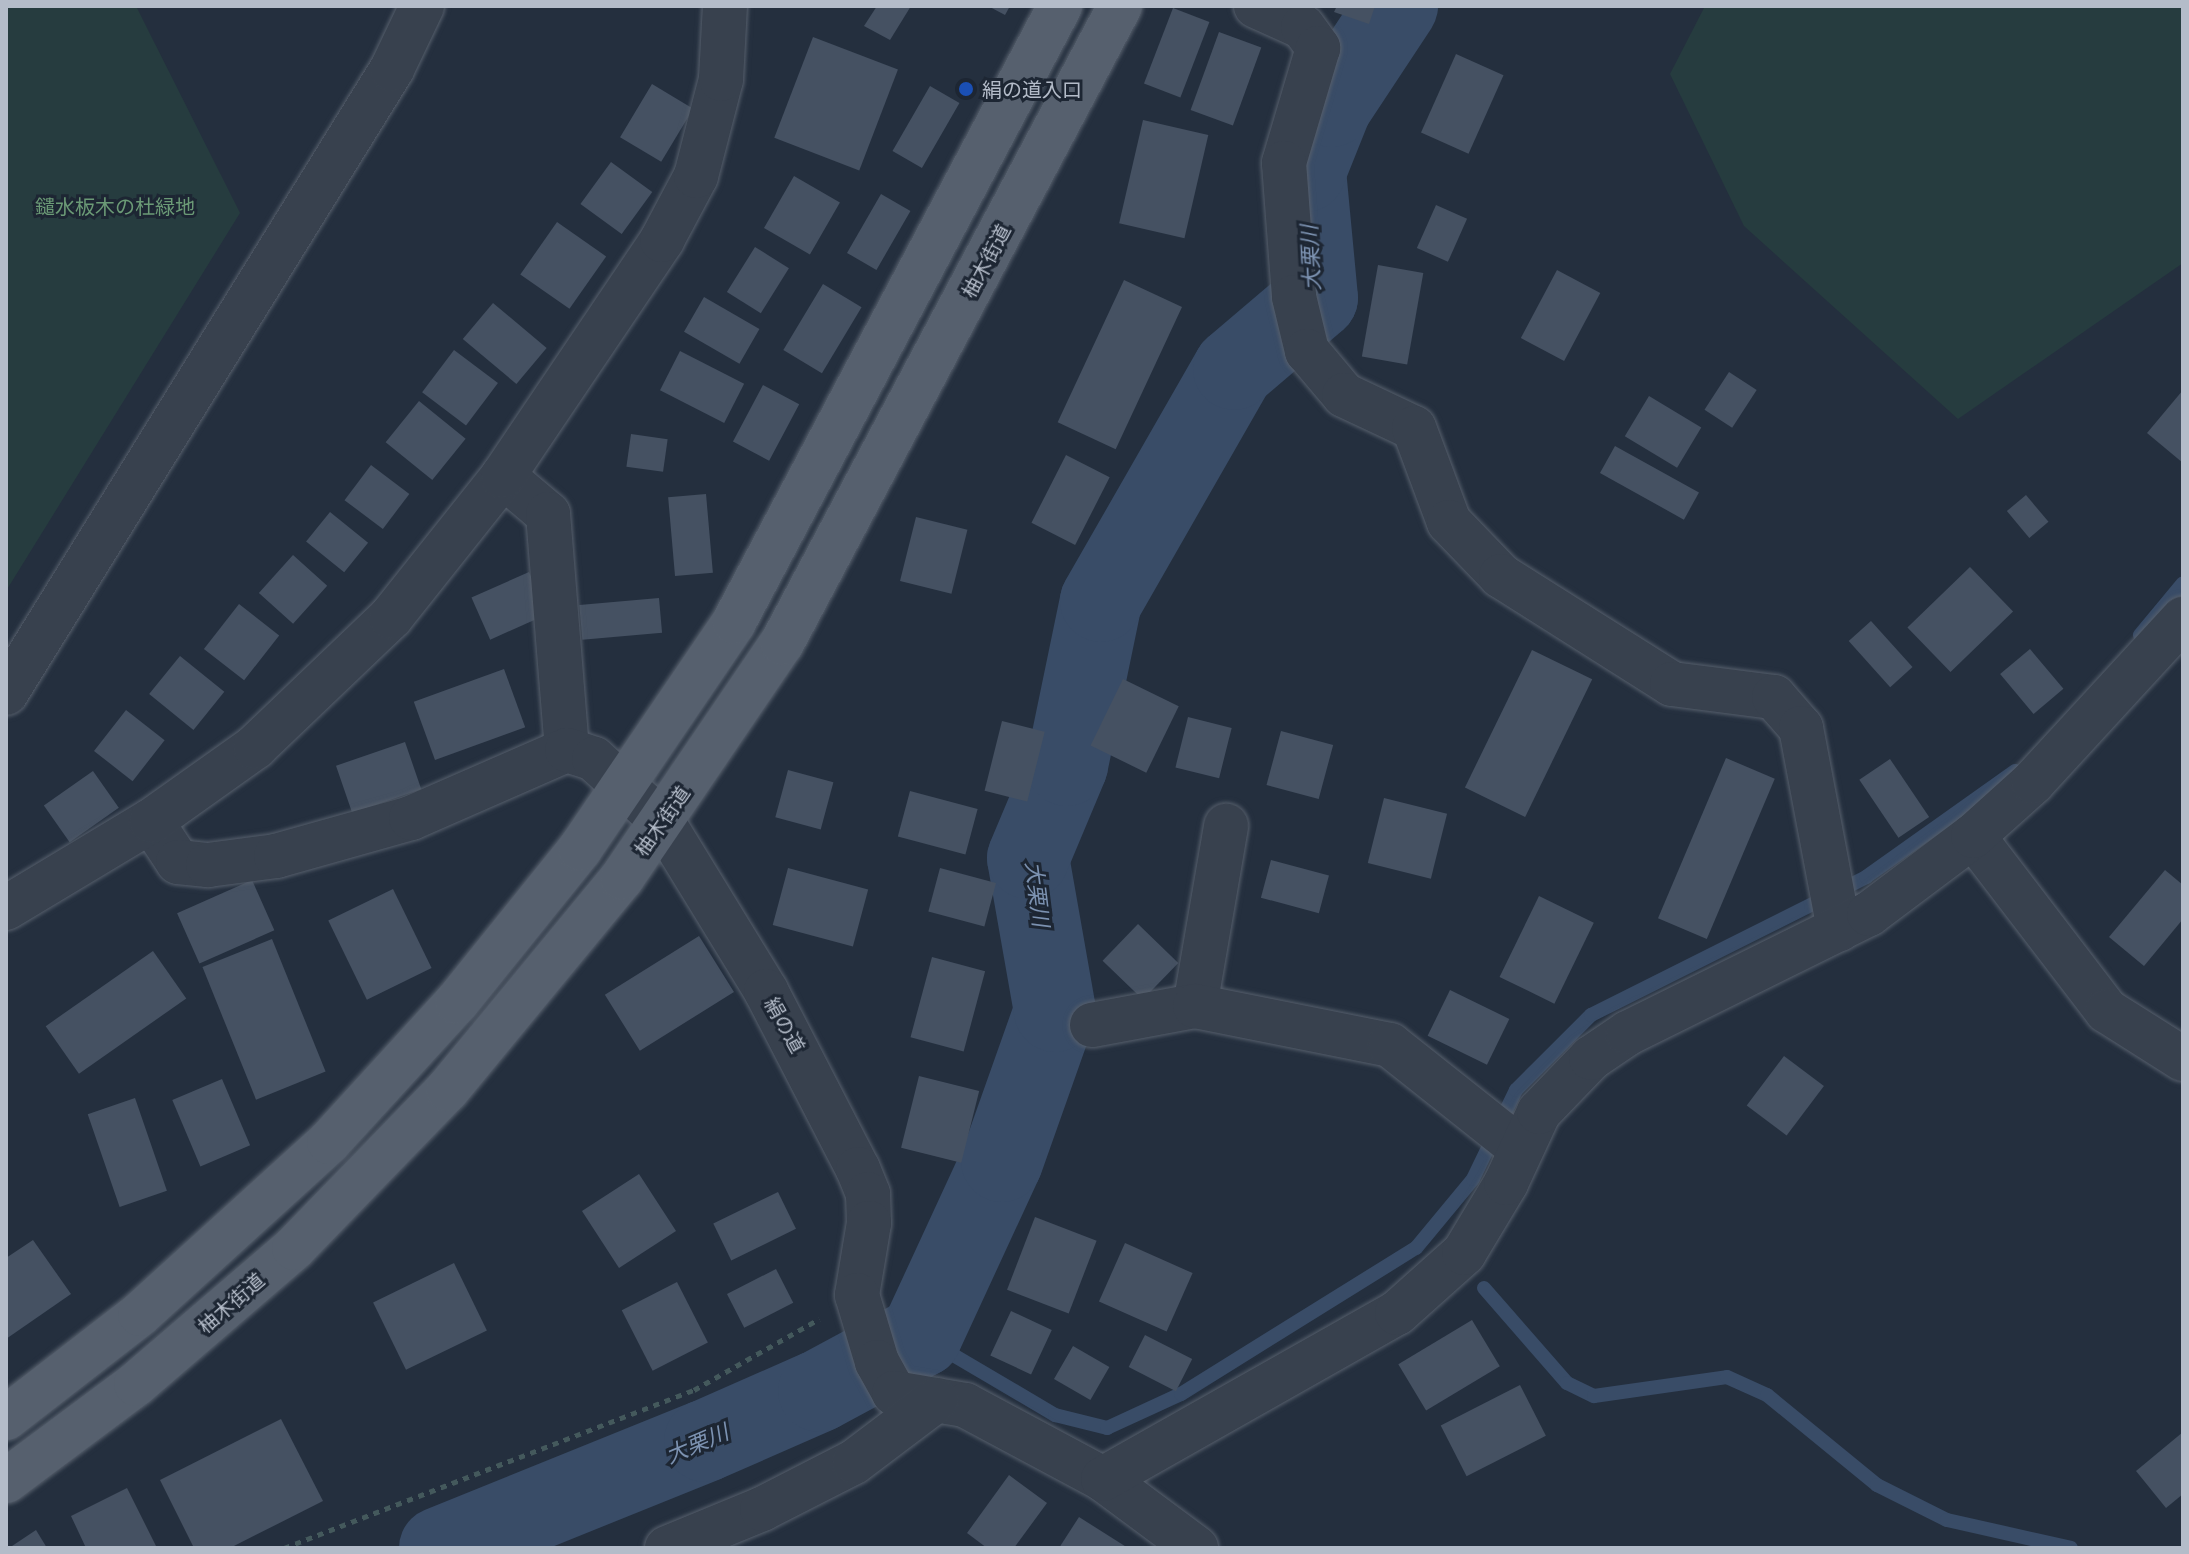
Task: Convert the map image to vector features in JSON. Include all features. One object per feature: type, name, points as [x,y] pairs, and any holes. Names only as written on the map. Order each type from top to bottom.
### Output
[{"type":"main road","points":[[6,1418],[140,1314],[329,1142],[508,942],[625,784],[734,622],[1060,6]]},
{"type":"main road","name":"柚木街道","points":[[6,1481],[206,1326],[363,1180],[572,943],[662,821],[782,643],[1120,6]]},
{"type":"street","points":[[6,693],[392,69],[422,6]]},
{"type":"street","points":[[6,908],[151,821],[255,747],[391,617],[503,476],[662,240],[696,176],[721,79],[725,6]]},
{"type":"street","points":[[1256,6],[1303,27],[1318,48],[1284,163],[1294,297],[1307,351],[1344,395],[1414,428],[1449,522],[1501,576],[1672,684],[1774,697],[1801,728],[1839,926]]},
{"type":"street","points":[[151,821],[178,862],[208,865],[276,856],[411,818],[567,750],[548,514],[503,476]]},
{"type":"street","points":[[1103,1479],[1397,1313],[1464,1253],[1539,1112],[1591,1058],[1628,1033],[1839,926],[1869,914],[1973,836],[2033,782],[2183,619]]},
{"type":"street","name":"絹の道","points":[[567,750],[594,759],[625,784],[662,821],[766,991],[868,1194],[869,1223],[857,1295]]},
{"type":"street","points":[[1195,1006],[1226,826]]},
{"type":"street","points":[[1973,836],[2107,1011],[2183,1059]]},
{"type":"street","points":[[1092,1025],[1195,1006],[1390,1045],[1519,1148]]},
{"type":"street","points":[[857,1295],[877,1362],[915,1397],[965,1405],[1103,1479],[1196,1548]]},
{"type":"street","points":[[667,1548],[854,1462],[915,1397]]},
{"type":"path","points":[[284,1548],[694,1390],[857,1295]]},
{"type":"green space","name":"鑓水板木の杜緑地","points":[[6,6],[136,6],[240,213],[6,591]]},
{"type":"green space","points":[[1705,6],[2183,6],[2183,263],[1958,419],[1744,226],[1670,74]]},
{"type":"building","points":[[877,6],[911,6],[890,40],[864,26]]},
{"type":"building","points":[[988,6],[1010,6],[1005,15]]},
{"type":"building","points":[[1337,6],[1375,6],[1369,24],[1334,12]]},
{"type":"building","points":[[1173,8],[1209,22],[1180,98],[1144,84]]},
{"type":"building","points":[[1219,32],[1261,47],[1233,125],[1191,110]]},
{"type":"building","points":[[813,37],[898,70],[859,170],[774,138]]},
{"type":"building","points":[[1456,54],[1504,75],[1469,154],[1421,133]]},
{"type":"building","points":[[652,84],[693,109],[661,162],[620,137]]},
{"type":"building","points":[[930,86],[959,103],[922,168],[892,151]]},
{"type":"building","points":[[1143,120],[1208,135],[1184,238],[1119,223]]},
{"type":"building","points":[[611,162],[652,192],[622,234],[580,204]]},
{"type":"building","points":[[794,176],[840,202],[810,254],[764,228]]},
{"type":"building","points":[[881,194],[910,211],[876,270],[847,253]]},
{"type":"building","points":[[1436,205],[1467,219],[1448,262],[1417,248]]},
{"type":"building","points":[[557,222],[606,256],[569,309],[520,274]]},
{"type":"building","points":[[755,247],[789,268],[761,313],[727,292]]},
{"type":"building","points":[[1378,265],[1423,273],[1407,365],[1362,357]]},
{"type":"building","points":[[1557,270],[1600,293],[1564,361],[1521,338]]},
{"type":"building","points":[[1124,280],[1182,307],[1116,449],[1058,422]]},
{"type":"building","points":[[823,284],[862,307],[822,373],[783,350]]},
{"type":"building","points":[[704,297],[759,329],[739,364],[684,332]]},
{"type":"building","points":[[493,303],[547,348],[516,384],[463,339]]},
{"type":"building","points":[[454,350],[498,383],[466,425],[422,392]]},
{"type":"building","points":[[680,351],[744,384],[724,423],[660,390]]},
{"type":"building","points":[[1729,372],[1757,390],[1732,428],[1704,410]]},
{"type":"building","points":[[763,385],[799,404],[769,461],[733,442]]},
{"type":"building","points":[[2183,390],[2183,463],[2147,433]]},
{"type":"building","points":[[1649,396],[1701,427],[1677,468],[1625,436]]},
{"type":"building","points":[[419,401],[466,439],[432,480],[386,442]]},
{"type":"building","points":[[631,434],[668,439],[663,472],[626,467]]},
{"type":"building","points":[[1615,446],[1699,493],[1684,520],[1600,473]]},
{"type":"building","points":[[1066,455],[1110,477],[1075,545],[1031,523]]},
{"type":"building","points":[[371,465],[409,494],[383,529],[345,500]]},
{"type":"building","points":[[706,494],[713,573],[675,576],[668,497]]},
{"type":"building","points":[[2026,495],[2048,522],[2029,538],[2007,511]]},
{"type":"building","points":[[330,512],[368,543],[344,572],[306,542]]},
{"type":"building","points":[[916,517],[967,530],[951,594],[900,581]]},
{"type":"building","points":[[293,555],[327,586],[293,624],[259,593]]},
{"type":"building","points":[[1970,567],[2013,612],[1950,672],[1907,627]]},
{"type":"building","points":[[529,572],[548,614],[490,640],[471,598]]},
{"type":"building","points":[[659,598],[662,633],[582,640],[579,605]]},
{"type":"building","points":[[239,604],[279,635],[244,680],[204,649]]},
{"type":"building","points":[[1871,621],[1912,667],[1890,687],[1849,641]]},
{"type":"building","points":[[2030,649],[2063,689],[2034,714],[2000,674]]},
{"type":"building","points":[[1532,650],[1592,679],[1525,817],[1465,788]]},
{"type":"building","points":[[180,656],[224,692],[193,730],[149,694]]},
{"type":"building","points":[[504,669],[525,727],[435,760],[414,702]]},
{"type":"building","points":[[1123,679],[1179,706],[1146,773],[1091,746]]},
{"type":"building","points":[[126,710],[165,740],[133,781],[94,751]]},
{"type":"building","points":[[1188,717],[1232,728],[1219,778],[1175,767]]},
{"type":"building","points":[[1002,721],[1045,732],[1027,802],[985,791]]},
{"type":"building","points":[[1281,731],[1333,745],[1319,799],[1267,785]]},
{"type":"building","points":[[405,742],[421,789],[352,813],[336,766]]},
{"type":"building","points":[[1726,758],[1775,779],[1707,939],[1658,918]]},
{"type":"building","points":[[1890,759],[1929,817],[1898,838],[1859,780]]},
{"type":"building","points":[[788,770],[833,782],[821,829],[775,817]]},
{"type":"building","points":[[93,771],[119,808],[70,842],[44,805]]},
{"type":"building","points":[[910,791],[978,809],[965,855],[898,836]]},
{"type":"building","points":[[1384,798],[1447,814],[1431,879],[1368,863]]},
{"type":"building","points":[[1271,860],[1329,876],[1319,913],[1261,898]]},
{"type":"building","points":[[788,868],[868,889],[853,946],[773,925]]},
{"type":"building","points":[[940,868],[996,883],[984,926],[928,911]]},
{"type":"building","points":[[2165,870],[2183,885],[2183,919],[2144,966],[2109,937]]},
{"type":"building","points":[[252,880],[274,930],[199,964],[177,913]]},
{"type":"building","points":[[393,889],[432,968],[367,1000],[328,921]]},
{"type":"building","points":[[1539,896],[1594,923],[1554,1004],[1500,977]]},
{"type":"building","points":[[1138,924],[1178,963],[1143,1000],[1103,961]]},
{"type":"building","points":[[699,936],[734,992],[640,1051],[605,995]]},
{"type":"building","points":[[272,939],[326,1072],[256,1100],[202,967]]},
{"type":"building","points":[[153,951],[186,999],[79,1074],[46,1026]]},
{"type":"building","points":[[932,957],[985,971],[964,1051],[911,1037]]},
{"type":"building","points":[[1450,990],[1509,1019],[1487,1065],[1428,1036]]},
{"type":"building","points":[[1784,1056],[1824,1086],[1787,1136],[1747,1106]]},
{"type":"building","points":[[919,1076],[979,1091],[961,1163],[901,1148]]},
{"type":"building","points":[[222,1079],[250,1145],[200,1166],[172,1100]]},
{"type":"building","points":[[135,1098],[167,1191],[120,1207],[88,1114]]},
{"type":"building","points":[[639,1174],[676,1231],[619,1268],[582,1211]]},
{"type":"building","points":[[778,1192],[796,1229],[731,1260],[713,1224]]},
{"type":"building","points":[[1035,1217],[1097,1241],[1069,1313],[1007,1290]]},
{"type":"building","points":[[33,1240],[71,1294],[6,1339],[6,1258]]},
{"type":"building","points":[[1125,1243],[1193,1273],[1167,1332],[1099,1301]]},
{"type":"building","points":[[454,1263],[487,1330],[406,1370],[373,1302]]},
{"type":"building","points":[[776,1269],[793,1303],[744,1328],[727,1294]]},
{"type":"building","points":[[677,1282],[708,1343],[653,1371],[622,1310]]},
{"type":"building","points":[[1011,1311],[1052,1330],[1031,1374],[990,1355]]},
{"type":"building","points":[[1472,1320],[1500,1366],[1426,1411],[1398,1364]]},
{"type":"building","points":[[1145,1335],[1192,1359],[1176,1391],[1129,1367]]},
{"type":"building","points":[[1073,1346],[1109,1367],[1090,1400],[1054,1379]]},
{"type":"building","points":[[1520,1385],[1546,1436],[1467,1476],[1441,1425]]},
{"type":"building","points":[[281,1419],[323,1501],[230,1548],[194,1548],[160,1480]]},
{"type":"building","points":[[2183,1432],[2183,1494],[2166,1508],[2136,1471]]},
{"type":"building","points":[[1009,1475],[1047,1503],[1014,1548],[987,1548],[967,1533]]},
{"type":"building","points":[[127,1488],[157,1548],[86,1548],[71,1516]]},
{"type":"building","points":[[1079,1517],[1128,1548],[1059,1548]]},
{"type":"building","points":[[36,1530],[47,1548],[9,1548]]},
{"type":"waterway","name":"大栗川","points":[[440,1548],[705,1441],[819,1391],[921,1336],[1002,1161],[1055,1011],[1028,858],[1067,765],[1101,601],[1234,369],[1317,298],[1305,171],[1331,106],[1397,6]]},
{"type":"waterway","points":[[2140,635],[2183,583]]},
{"type":"waterway","points":[[921,1336],[1055,1415],[1107,1428],[1181,1394],[1416,1248],[1473,1179],[1516,1090],[1591,1015],[1866,877],[2015,771]]},
{"type":"waterway","points":[[1484,1288],[1567,1383],[1594,1396],[1727,1377],[1767,1395],[1877,1485],[1947,1520],[2071,1548]]},
{"type":"place","name":"絹の道入口","points":[[966,89]]}]
